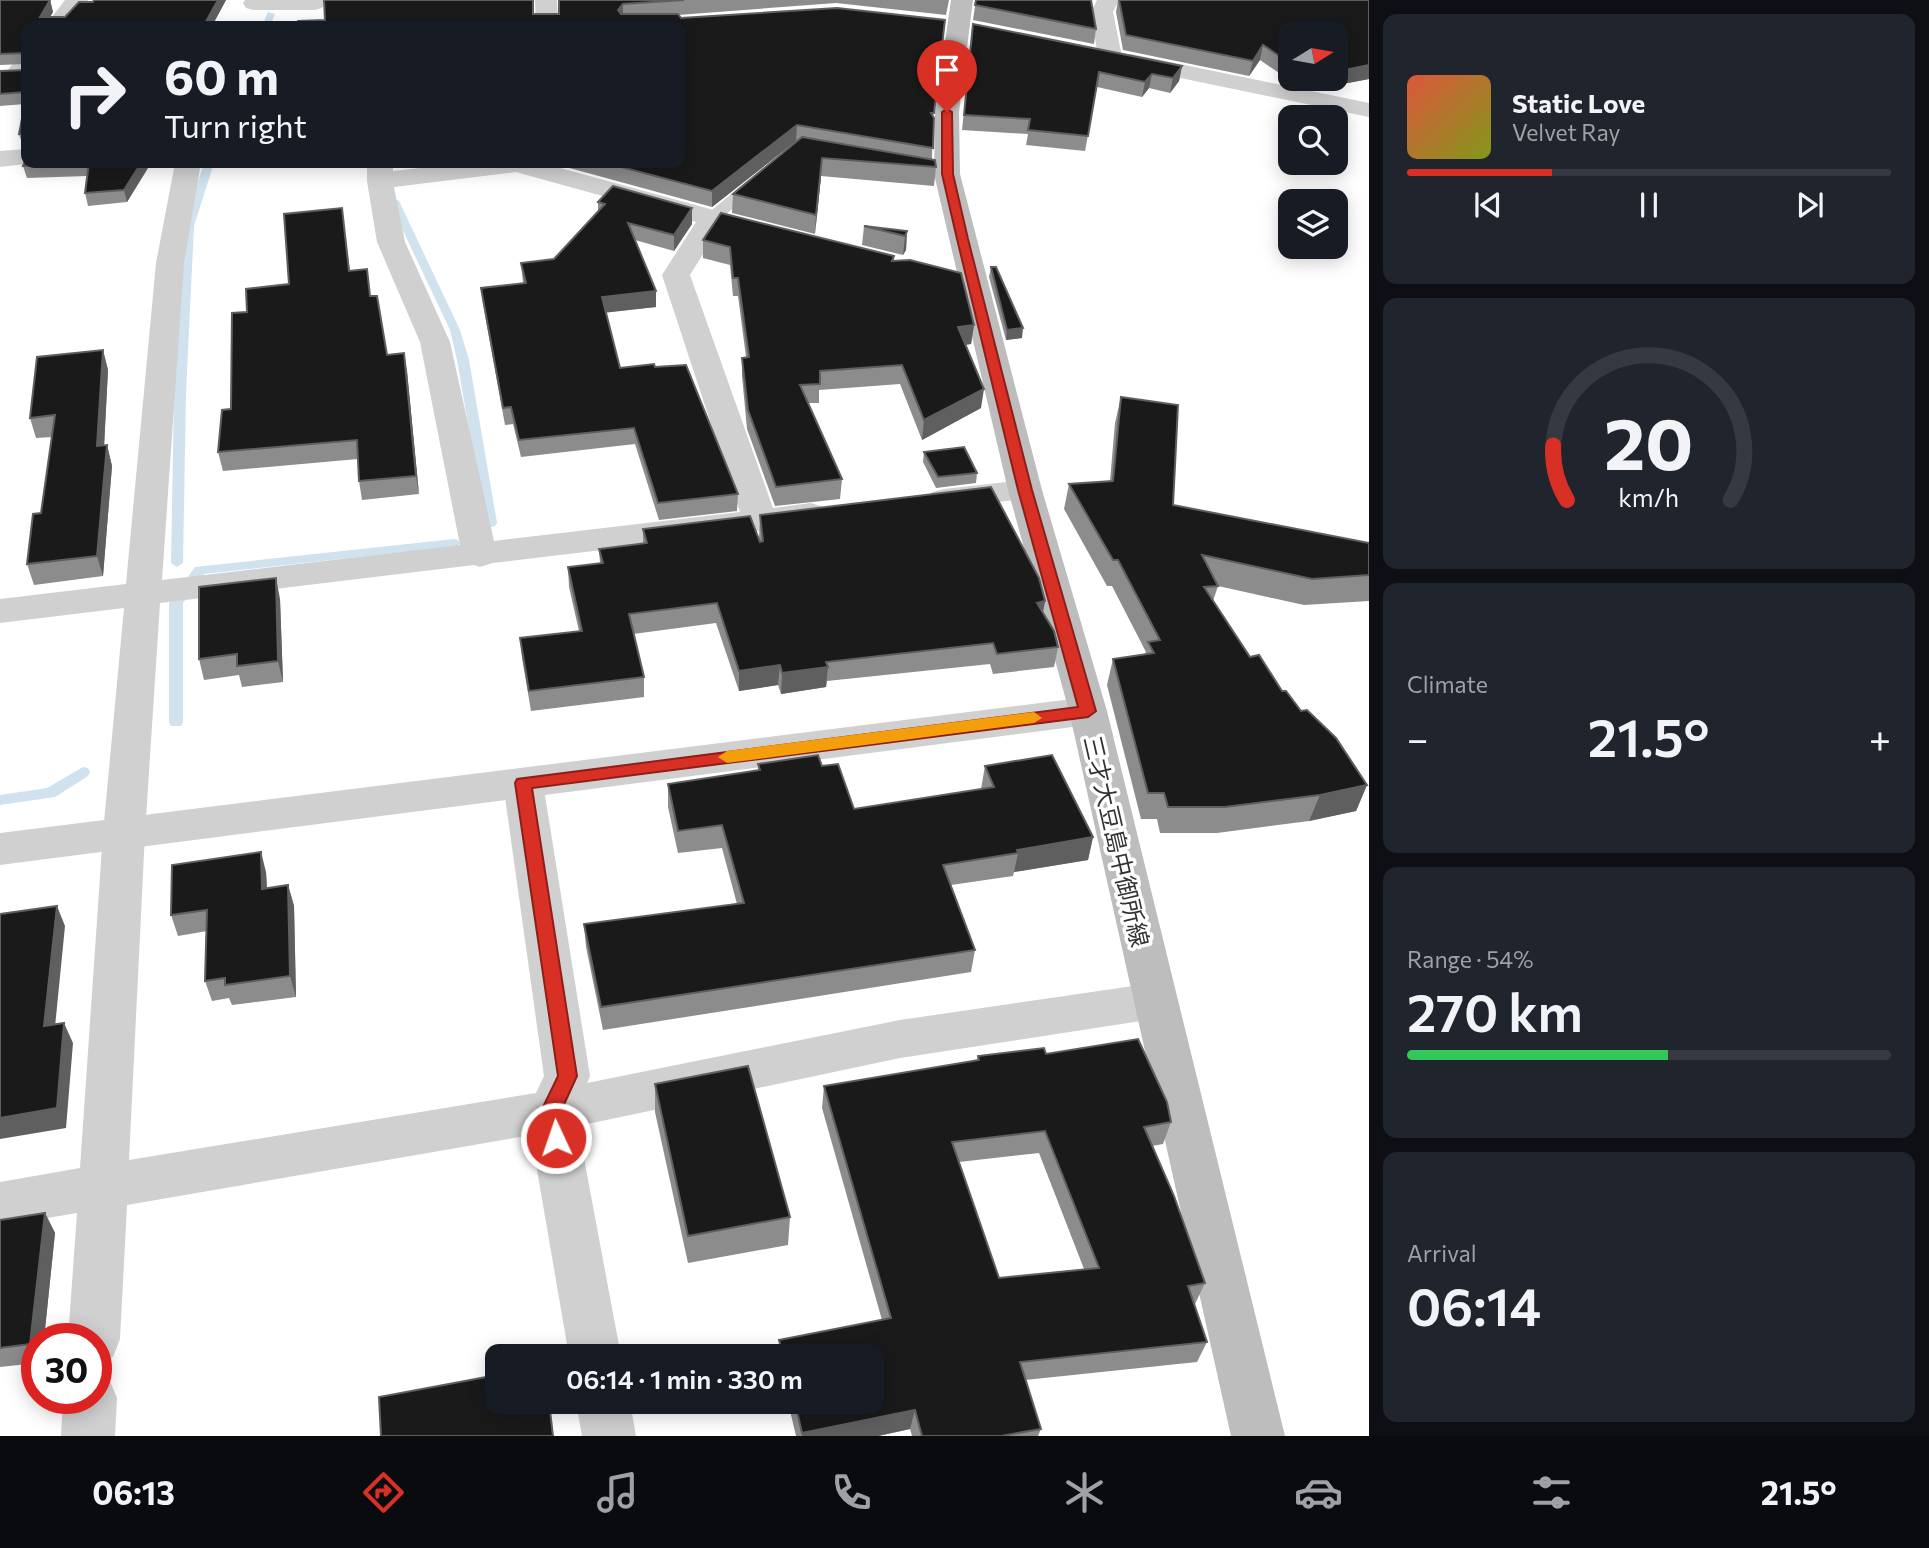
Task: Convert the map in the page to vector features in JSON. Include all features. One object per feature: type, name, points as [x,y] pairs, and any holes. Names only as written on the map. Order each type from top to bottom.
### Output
[{"type":"main road","name":"三才大豆島中御所線","points":[[958,20],[940,173],[960,280],[1025,490],[1088,711],[1258,1436]]},
{"type":"street","points":[[60,21],[76,0]]},
{"type":"street","points":[[547,0],[547,21]]},
{"type":"street","points":[[1108,0],[1102,12],[1110,57]]},
{"type":"street","points":[[245,21],[254,2],[320,3]]},
{"type":"street","points":[[1084,52],[1369,110]]},
{"type":"street","points":[[0,159],[21,157]]},
{"type":"street","points":[[94,1323],[124,833],[170,263],[187,168]]},
{"type":"street","points":[[441,168],[380,172],[391,242],[435,342],[480,556]]},
{"type":"street","points":[[535,168],[793,239]]},
{"type":"street","points":[[712,218],[676,275],[760,520]]},
{"type":"street","points":[[919,502],[1025,490]]},
{"type":"street","points":[[0,611],[144,596],[840,511]]},
{"type":"street","points":[[0,849],[1088,711]]},
{"type":"street","points":[[523,783],[567,1076],[551,1111],[593,1344]]},
{"type":"street","points":[[0,1204],[551,1111],[900,1039],[1154,1001]]},
{"type":"street","points":[[88,1436],[89,1414]]},
{"type":"street","points":[[605,1414],[609,1436]]},
{"type":"lane","points":[[712,218],[765,174]]},
{"type":"building","points":[[0,0],[50,0],[40,17],[65,17],[79,2],[94,0],[218,0],[206,21],[21,21],[21,53],[0,54]]},
{"type":"building","points":[[324,0],[533,0],[533,14],[559,14],[559,0],[684,0],[623,4],[618,10],[621,14],[678,14],[681,18],[837,8],[945,20],[934,113],[931,113],[934,118],[933,148],[797,125],[712,191],[625,168],[686,168],[686,21],[298,21],[325,20]]},
{"type":"building","points":[[976,0],[1091,0],[1096,29],[975,5]]},
{"type":"building","points":[[1119,0],[1369,0],[1369,65],[1348,69],[1348,21],[1278,21],[1278,55],[1263,45],[1253,61],[1126,35]]},
{"type":"building","points":[[973,24],[1182,66],[1173,78],[1152,74],[1145,82],[1099,72],[1088,136],[1028,130],[1030,119],[964,115]]},
{"type":"building","points":[[21,70],[21,92],[0,94],[0,71]]},
{"type":"building","points":[[802,137],[935,160],[936,167],[822,158],[816,215],[733,194]]},
{"type":"building","points":[[88,168],[138,168],[124,190],[85,193]]},
{"type":"building","points":[[613,186],[692,208],[674,235],[628,223],[656,291],[602,297],[620,368],[654,364],[655,367],[686,365],[738,494],[658,503],[634,428],[519,440],[511,407],[503,408],[481,288],[526,283],[521,263],[554,259],[605,204],[598,202]]},
{"type":"building","points":[[342,208],[349,271],[367,269],[370,296],[377,296],[387,355],[404,353],[416,476],[359,481],[357,440],[218,452],[222,410],[231,409],[232,313],[247,312],[246,289],[289,284],[284,214]]},
{"type":"building","points":[[721,213],[894,256],[892,261],[910,260],[961,273],[974,325],[958,327],[984,389],[924,420],[902,365],[820,371],[820,384],[800,385],[842,479],[776,487],[748,410],[742,358],[749,357],[738,278],[733,278],[730,247],[703,240]]},
{"type":"building","points":[[864,226],[907,231],[905,236]]},
{"type":"building","points":[[991,267],[996,267],[1023,328],[1007,330]]},
{"type":"building","points":[[103,350],[97,446],[107,445],[97,556],[27,564],[33,514],[41,513],[55,415],[30,418],[37,357]]},
{"type":"building","points":[[1121,397],[1178,405],[1173,505],[1369,543],[1369,575],[1312,579],[1202,555],[1218,586],[1204,587],[1250,657],[1259,655],[1282,691],[1286,691],[1301,711],[1307,710],[1336,738],[1367,785],[1320,795],[1225,807],[1168,807],[1164,793],[1148,793],[1113,659],[1154,653],[1148,642],[1160,640],[1118,560],[1113,560],[1069,484],[1113,481]]},
{"type":"building","points":[[964,447],[977,473],[938,477],[924,452]]},
{"type":"building","points":[[991,487],[1039,578],[1045,601],[1037,603],[1054,631],[1058,647],[997,654],[993,643],[826,662],[828,667],[782,673],[780,665],[739,671],[717,603],[629,614],[644,677],[529,691],[520,638],[582,631],[568,567],[603,563],[599,549],[647,543],[643,529],[750,516],[760,542],[763,541],[760,515]]},
{"type":"building","points":[[276,578],[278,661],[237,666],[237,654],[199,659],[199,587]]},
{"type":"building","points":[[818,755],[822,766],[838,764],[854,809],[994,787],[985,766],[1052,755],[1093,837],[943,865],[975,950],[601,1007],[584,924],[744,903],[722,825],[678,831],[668,784],[760,770],[758,764]]},
{"type":"building","points":[[261,852],[262,889],[288,885],[290,976],[225,985],[225,978],[205,981],[207,910],[171,915],[172,865]]},
{"type":"building","points":[[57,906],[44,1026],[64,1023],[57,1108],[0,1118],[0,914]]},
{"type":"building","points":[[1138,1039],[1167,1102],[1171,1122],[1144,1127],[1174,1196],[1205,1283],[1188,1286],[1207,1342],[1020,1362],[1041,1429],[1001,1436],[922,1436],[915,1410],[802,1433],[798,1414],[884,1414],[884,1344],[780,1344],[779,1340],[891,1318],[824,1086],[979,1060],[978,1056],[1044,1048],[1046,1054]],"holes":[[[1045,1131],[1099,1268],[999,1278],[952,1142]]]},
{"type":"building","points":[[748,1066],[790,1217],[688,1236],[655,1084]]},
{"type":"building","points":[[45,1213],[32,1323],[21,1323],[21,1345],[0,1348],[0,1220]]},
{"type":"building","points":[[485,1377],[485,1414],[550,1414],[553,1436],[381,1436],[379,1397]]},
{"type":"waterway","points":[[268,21],[271,14]]},
{"type":"waterway","points":[[177,563],[180,393],[189,226],[207,168]]},
{"type":"waterway","points":[[394,201],[455,330],[463,360],[491,523]]},
{"type":"waterway","points":[[176,722],[176,603],[200,570],[454,543]]},
{"type":"waterway","points":[[0,800],[50,793],[83,772]]},
{"type":"slow traffic","points":[[727,757],[1034,718]]},
{"type":"route","points":[[556,1138],[551,1111],[567,1076],[523,783],[1088,711],[1025,490],[962,239],[947,174],[947,112]]}]
